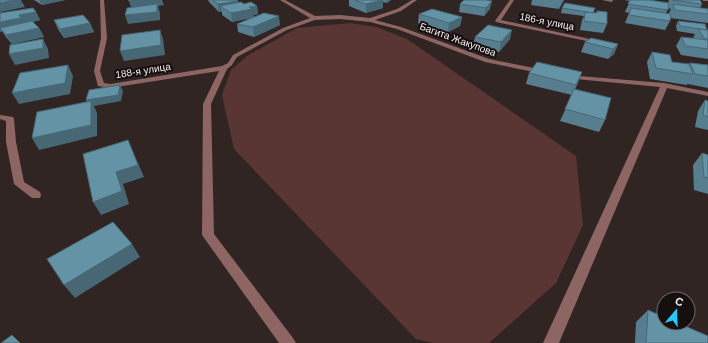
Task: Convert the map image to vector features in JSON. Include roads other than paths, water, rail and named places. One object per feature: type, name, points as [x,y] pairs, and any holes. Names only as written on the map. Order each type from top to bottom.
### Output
[{"type":"street","name":"188-я улица","points":[[102,0],[104,38],[98,71],[101,84],[110,86],[224,68]]},
{"type":"street","points":[[282,0],[314,18]]},
{"type":"street","points":[[370,20],[398,10],[415,0]]},
{"type":"street","name":"186-я улица","points":[[512,0],[498,21],[609,43]]},
{"type":"street","points":[[604,0],[611,1]]},
{"type":"street","name":"Багита Жакупова","points":[[314,18],[340,17],[370,20],[399,28],[487,61],[555,74],[664,85],[708,94]]},
{"type":"street","points":[[288,343],[208,235],[207,104],[224,68],[230,64],[235,56],[285,29],[314,18]]},
{"type":"street","points":[[551,343],[664,85]]},
{"type":"street","points":[[0,117],[10,119],[11,142],[19,184],[36,194]]}]
